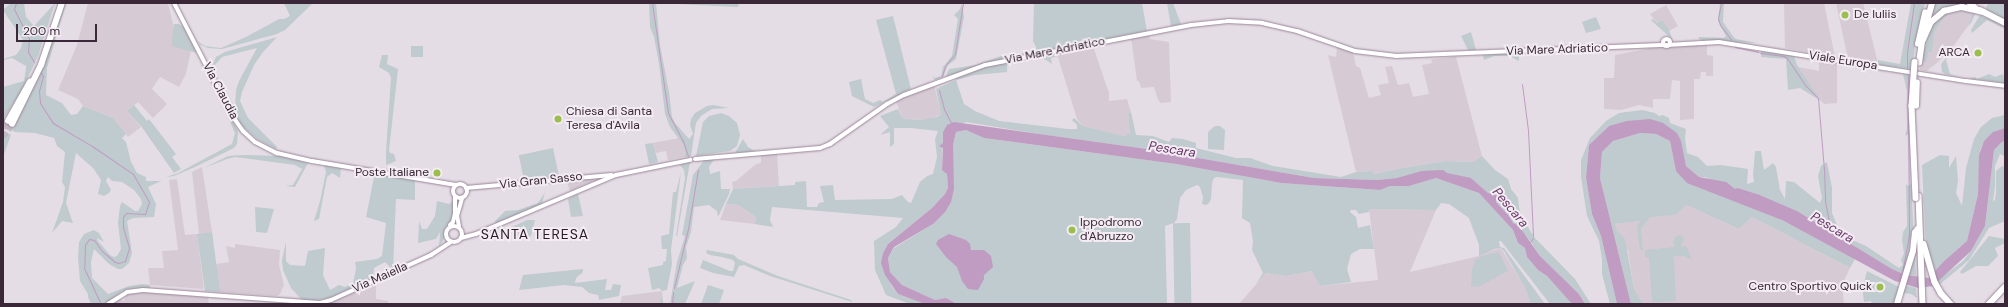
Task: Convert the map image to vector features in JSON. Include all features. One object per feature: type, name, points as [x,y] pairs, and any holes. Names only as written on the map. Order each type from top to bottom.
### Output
[{"type":"highway","points":[[58,3],[37,65],[10,122],[41,65],[62,3]]},
{"type":"highway","points":[[1923,304],[1912,106],[1917,62],[1928,3]]},
{"type":"highway","points":[[1917,62],[1932,3]]},
{"type":"highway","points":[[1965,3],[2005,23]]},
{"type":"highway","points":[[1970,3],[1977,9]]},
{"type":"highway","points":[[1923,40],[1931,22],[1944,11],[1960,7],[1983,12]]},
{"type":"highway","points":[[1919,229],[1931,273],[1939,289],[1951,303]]},
{"type":"highway","points":[[1897,304],[1919,229]]},
{"type":"highway","points":[[1919,229],[1920,304]]},
{"type":"highway","points":[[1989,304],[2005,287]]},
{"type":"highway","points":[[1994,304],[2005,292]]},
{"type":"main road","name":"Via Claudia","points":[[174,3],[231,114],[255,142],[271,150],[312,161],[442,182]]},
{"type":"main road","name":"Via Mare Adriatico","points":[[695,159],[820,148],[830,144],[887,104],[904,95],[985,65],[1191,25],[1228,21],[1276,25],[1355,51],[1372,54],[1397,56],[1440,56],[1457,53]]},
{"type":"main road","name":"Viale Europa","points":[[1665,44],[1670,42],[1669,39],[1680,44]]},
{"type":"main road","name":"Viale Europa","points":[[1665,44],[1719,42],[2005,86]]},
{"type":"main road","name":"Via Mare Adriatico","points":[[1440,56],[1457,53],[1665,44]]},
{"type":"main road","name":"Via Gran Sasso","points":[[466,188],[603,177],[690,160]]},
{"type":"main road","points":[[445,236],[451,242],[456,242],[461,238],[476,234],[603,177]]},
{"type":"main road","points":[[442,182],[456,185],[461,184],[466,188],[466,195],[462,198],[457,216],[462,233],[461,238]]},
{"type":"main road","points":[[439,250],[448,227],[453,222],[456,197],[449,185],[442,182]]},
{"type":"main road","points":[[453,191],[456,185]]},
{"type":"main road","points":[[456,197],[462,198]]},
{"type":"main road","points":[[448,227],[453,225],[459,227]]},
{"type":"main road","name":"Via Maiella","points":[[108,304],[127,292],[144,290],[320,303],[331,300],[431,255],[451,242]]},
{"type":"shaded area","points":[[11,3],[24,3],[26,17],[34,26],[55,3],[38,56],[21,92],[4,118],[13,124],[48,54],[64,3],[66,3],[47,68],[46,95],[62,103],[71,115],[77,114],[83,106],[113,118],[126,134],[122,138],[126,142],[131,162],[137,173],[146,177],[146,181],[161,181],[148,187],[156,204],[154,217],[133,218],[127,221],[132,253],[129,263],[122,269],[118,269],[109,264],[94,249],[91,262],[92,278],[108,294],[129,286],[143,284],[150,285],[150,288],[129,289],[123,291],[104,304],[91,304],[88,294],[80,281],[78,258],[79,242],[84,234],[94,230],[99,233],[104,242],[97,238],[98,241],[110,255],[114,257],[117,256],[121,249],[118,223],[120,206],[122,202],[135,211],[138,211],[142,204],[141,199],[134,190],[122,182],[112,181],[108,177],[106,181],[111,190],[104,196],[98,194],[101,180],[93,168],[76,153],[66,203],[73,223],[62,221],[52,233],[63,202],[65,187],[62,182],[65,152],[57,146],[54,138],[35,133],[15,132],[3,126],[3,87],[24,81],[26,68],[26,66],[12,58],[3,60],[16,55],[21,48],[23,40],[3,10]]},
{"type":"shaded area","points":[[88,3],[168,3],[174,28],[171,46],[191,50],[186,74],[179,87],[160,77],[152,89],[167,104],[153,118],[138,102],[127,111],[141,127],[128,137],[113,118],[83,106],[78,99],[58,90],[77,45]]},
{"type":"shaded area","points":[[284,3],[313,3],[285,30],[277,34],[222,49],[208,48],[201,45],[197,41],[205,46],[221,48],[246,37],[279,19],[284,19],[290,16]]},
{"type":"shaded area","points":[[649,3],[656,3],[660,45],[672,117],[675,123],[689,139],[693,134],[690,125],[691,119],[695,113],[707,106],[713,105],[729,108],[712,109],[701,116],[696,123],[691,156],[685,157],[684,146],[670,127],[665,114],[659,64],[654,37],[650,27]]},
{"type":"shaded area","points":[[656,3],[739,3],[738,7]]},
{"type":"shaded area","points":[[962,3],[964,17],[956,59],[948,65],[943,77],[935,80],[932,75],[935,78],[941,76],[943,67],[952,56],[958,19],[954,15],[960,9]]},
{"type":"shaded area","points":[[1034,3],[1142,3],[1147,31],[1075,45],[1074,51],[1057,54],[1058,56],[1051,58],[1052,64],[1043,58],[1026,59],[1007,66],[1007,72],[975,75],[956,80],[954,74],[946,76],[949,69],[976,65],[1001,56],[1016,55],[1036,50],[1033,41]]},
{"type":"shaded area","points":[[1167,3],[1173,3],[1181,24],[1171,27]]},
{"type":"shaded area","points":[[1720,3],[1724,3],[1723,22],[1733,36],[1736,39],[1757,43],[1701,41],[1698,37],[1724,38],[1726,36],[1718,21]]},
{"type":"shaded area","points":[[1784,3],[1824,3],[1835,57],[1785,48]]},
{"type":"shaded area","points":[[1836,3],[1863,3],[1878,63],[1848,59]]},
{"type":"shaded area","points":[[1911,3],[1925,3],[1915,47],[1912,69],[1880,65],[1878,60],[1900,64]]},
{"type":"shaded area","points":[[1934,3],[1961,3],[1946,8],[1928,24]]},
{"type":"shaded area","points":[[1989,3],[2005,3],[2005,20],[1987,11],[1986,7]]},
{"type":"shaded area","points":[[1666,5],[1678,26],[1669,31],[1662,20],[1657,23],[1650,14]]},
{"type":"shaded area","points":[[1961,8],[1976,12],[1971,23],[1968,26],[1973,12],[1971,11],[1959,11],[1949,14],[1942,20],[1935,31],[1932,53],[1928,52],[1927,61],[1921,62],[1931,25],[1946,12]]},
{"type":"shaded area","points":[[1959,11],[1973,12],[1968,26],[1955,44],[1938,62],[1927,71],[1920,70],[1921,62],[1928,52],[1932,53],[1935,31],[1942,20],[1949,14]]},
{"type":"shaded area","points":[[1980,15],[2005,26],[2005,29],[1987,20],[1972,33],[1971,30]]},
{"type":"shaded area","points":[[893,16],[911,89],[874,107],[852,96],[849,82],[861,79],[865,99],[873,103],[880,100],[883,102],[896,94],[876,20]]},
{"type":"shaded area","points":[[1596,17],[1601,29],[1586,33],[1582,22]]},
{"type":"shaded area","points":[[1653,19],[1657,23],[1662,20],[1669,30],[1672,39],[1651,20]]},
{"type":"shaded area","points":[[174,24],[179,24],[184,27],[197,53],[171,46]]},
{"type":"shaded area","points":[[1471,32],[1476,50],[1468,50],[1461,36]]},
{"type":"shaded area","points":[[1149,34],[1150,39],[1169,42],[1171,102],[1161,103],[1158,100],[1154,87],[1141,88],[1139,81],[1137,81],[1131,38]]},
{"type":"shaded area","points":[[277,37],[263,52],[254,65],[242,92],[240,101],[248,118],[277,147],[276,149],[257,139],[240,124],[211,68],[216,57],[225,52]],"holes":[[[257,48],[239,81],[236,90],[235,107],[214,70],[215,65],[222,57]]]},
{"type":"shaded area","points":[[1707,45],[1707,55],[1713,56],[1713,76],[1706,76],[1706,72],[1701,72],[1700,79],[1694,79],[1694,119],[1680,120],[1680,81],[1672,80],[1670,99],[1653,99],[1653,108],[1639,105],[1621,110],[1604,109],[1604,78],[1614,78],[1615,55],[1651,48]]},
{"type":"shaded area","points":[[411,46],[423,46],[423,57],[411,57]]},
{"type":"shaded area","points":[[1093,46],[1109,93],[1109,101],[1127,99],[1131,112],[1128,113],[1130,133],[1124,136],[1083,126],[1077,119],[1057,54]]},
{"type":"shaded area","points":[[1337,47],[1353,52],[1356,66],[1360,68],[1369,98],[1381,95],[1378,85],[1389,83],[1385,67],[1392,66],[1398,85],[1409,83],[1413,97],[1429,94],[1422,65],[1432,63],[1431,60],[1434,59],[1456,57],[1482,156],[1473,162],[1446,161],[1374,174],[1372,171],[1356,172],[1328,55],[1336,57]]},
{"type":"shaded area","points":[[1761,50],[1794,56],[1797,65],[1821,101],[1800,88],[1788,90],[1786,59],[1761,57]]},
{"type":"shaded area","points":[[1519,52],[1519,61],[1509,56],[1494,56],[1484,60],[1483,55]]},
{"type":"shaded area","points":[[382,55],[388,55],[387,64],[398,69],[389,150],[390,153],[394,154],[396,161],[386,165],[391,78],[389,73],[379,67]]},
{"type":"shaded area","points":[[1948,56],[1946,60],[1950,74],[1960,77],[1942,72],[1941,64]]},
{"type":"shaded area","points":[[1819,60],[1837,63],[1837,103],[1824,104],[1798,67],[1819,71]]},
{"type":"shaded area","points":[[1903,74],[1912,75],[1910,140],[1908,134],[1905,136],[1907,129],[1907,91]]},
{"type":"shaded area","points":[[1989,74],[1995,77],[2003,74],[2005,83],[1973,79],[1970,78],[1975,77],[1977,79]]},
{"type":"shaded area","points":[[956,80],[964,104],[975,111],[999,121],[1077,129],[1077,125],[1072,120],[1074,118],[1083,126],[1124,136],[1130,133],[1128,113],[1131,112],[1136,135],[1153,136],[1169,142],[1172,138],[1183,139],[1196,143],[1196,148],[1236,158],[1250,158],[1273,166],[1341,177],[1356,172],[1372,171],[1374,174],[1446,161],[1473,162],[1482,156],[1495,170],[1508,179],[1511,189],[1518,198],[1519,208],[1523,219],[1534,237],[1575,279],[1591,304],[1585,304],[1579,294],[1540,256],[1531,242],[1496,202],[1497,196],[1488,193],[1471,178],[1397,178],[1377,180],[1314,178],[1140,148],[966,122],[943,132],[942,169],[947,174],[948,188],[945,194],[932,208],[888,244],[883,253],[891,285],[898,294],[925,304],[910,304],[886,295],[875,270],[874,241],[896,227],[903,218],[772,207],[770,220],[773,227],[755,224],[756,217],[738,205],[726,204],[733,189],[795,185],[795,182],[806,181],[807,207],[817,207],[819,203],[824,202],[820,186],[833,185],[835,200],[892,199],[902,195],[908,202],[911,203],[920,182],[927,176],[933,174],[937,157],[935,139],[938,131],[894,128],[894,144],[890,147],[890,132],[880,135],[889,127],[880,116],[898,109],[902,118],[920,120],[937,117],[941,114],[936,89]]},
{"type":"shaded area","points":[[934,84],[941,114],[931,119],[920,120],[902,118],[896,101]]},
{"type":"shaded area","points":[[218,95],[220,96],[238,131],[237,144],[234,148],[195,167],[174,176],[166,177],[178,173],[232,144],[235,133]]},
{"type":"shaded area","points":[[134,105],[147,121],[149,119],[176,154],[172,157],[181,169],[174,173],[141,126],[127,111]]},
{"type":"shaded area","points":[[1642,110],[1655,113],[1659,116],[1663,115],[1669,118],[1670,123],[1686,129],[1685,138],[1687,153],[1698,157],[1707,166],[1721,165],[1748,169],[1747,184],[1754,182],[1753,175],[1755,151],[1761,151],[1764,170],[1773,163],[1776,167],[1780,190],[1785,199],[1786,181],[1794,182],[1820,203],[1822,198],[1818,176],[1821,166],[1827,162],[1832,188],[1832,213],[1840,232],[1845,237],[1866,246],[1899,268],[1903,265],[1901,260],[1904,253],[1902,240],[1903,232],[1907,226],[1906,184],[1908,186],[1911,184],[1916,276],[1906,275],[1892,269],[1797,211],[1760,195],[1738,188],[1735,190],[1705,177],[1699,177],[1686,166],[1677,133],[1609,126],[1589,145],[1586,178],[1592,214],[1601,236],[1617,304],[1610,304],[1602,274],[1602,259],[1599,241],[1587,216],[1581,177],[1581,160],[1590,138],[1606,121],[1619,113]]},
{"type":"shaded area","points":[[721,113],[729,116],[737,123],[740,135],[737,146],[730,151],[696,156],[703,122],[709,116]]},
{"type":"shaded area","points":[[2005,115],[2005,128],[1996,131],[1984,141],[1980,151],[1978,194],[1967,241],[1943,262],[1933,274],[1926,249],[1922,165],[1940,155],[1949,156],[1949,168],[1956,156],[1958,181],[1956,193],[1962,206],[1966,168],[1974,139],[1981,127],[1992,118]]},
{"type":"shaded area","points":[[1650,119],[1663,123],[1677,133],[1681,141],[1686,166],[1699,177],[1726,182],[1735,189],[1738,188],[1760,195],[1797,211],[1892,269],[1906,275],[1929,278],[1943,262],[1967,241],[1978,194],[1979,155],[1984,141],[1993,132],[2005,128],[2005,141],[1994,150],[1985,226],[1971,251],[1933,286],[1918,288],[1895,281],[1782,220],[1687,183],[1676,171],[1670,141],[1656,134],[1640,133],[1613,141],[1602,152],[1600,178],[1631,304],[1617,304],[1601,236],[1592,214],[1586,178],[1589,145],[1609,126],[1627,121]]},
{"type":"shaded area","name":"Pescara","points":[[954,122],[1140,148],[1314,178],[1377,180],[1397,178],[1422,171],[1443,170],[1447,173],[1471,178],[1488,193],[1497,196],[1496,202],[1509,216],[1513,223],[1519,226],[1540,256],[1579,294],[1585,304],[1572,304],[1547,276],[1538,270],[1527,257],[1525,248],[1518,243],[1513,230],[1479,193],[1436,178],[1409,186],[1390,186],[1380,190],[1281,183],[1176,164],[984,138],[966,130],[956,132],[953,145],[954,189],[951,202],[945,212],[933,224],[894,247],[888,258],[890,272],[902,285],[935,300],[946,298],[957,304],[925,304],[898,294],[885,275],[881,263],[883,253],[888,244],[932,208],[945,194],[948,188],[947,174],[942,170],[943,148],[939,146],[943,143],[943,132],[947,125]]},
{"type":"shaded area","points":[[1215,126],[1220,126],[1225,130],[1224,150],[1208,149],[1208,132]]},
{"type":"shaded area","points":[[3,130],[11,135],[3,157]]},
{"type":"shaded area","points":[[966,130],[984,138],[1176,164],[1281,183],[1380,190],[1390,186],[1409,186],[1436,178],[1479,193],[1513,230],[1518,243],[1525,248],[1527,257],[1538,270],[1547,276],[1572,304],[1550,304],[1501,241],[1499,241],[1500,247],[1504,248],[1545,304],[1531,304],[1524,286],[1504,251],[1501,248],[1494,249],[1479,256],[1479,245],[1469,218],[1449,204],[1441,203],[1436,210],[1369,209],[1369,212],[1359,214],[1356,210],[1351,210],[1350,212],[1356,217],[1358,228],[1370,225],[1374,249],[1360,249],[1351,254],[1347,269],[1351,282],[1320,286],[1312,271],[1286,276],[1266,273],[1256,284],[1263,273],[1252,250],[1253,241],[1250,223],[1242,218],[1243,180],[1217,177],[1214,178],[1212,183],[1211,199],[1209,203],[1206,205],[1202,204],[1203,197],[1200,187],[1197,185],[1186,190],[1180,198],[1177,219],[1174,223],[1165,226],[1167,304],[957,304],[946,298],[935,300],[902,285],[890,272],[888,258],[894,248],[933,224],[954,189],[952,159],[956,132]]},
{"type":"shaded area","points":[[1640,133],[1656,134],[1670,141],[1676,171],[1782,220],[1855,259],[1850,268],[1752,217],[1739,229],[1686,205],[1676,215],[1650,217],[1641,229],[1643,251],[1640,249],[1637,228],[1640,221],[1615,224],[1617,231],[1625,239],[1634,289],[1643,304],[1631,304],[1600,178],[1602,152],[1613,141]]},
{"type":"shaded area","points":[[679,138],[684,146],[685,157],[668,160],[666,151],[656,153],[653,143]]},
{"type":"shaded area","points":[[743,139],[748,147],[755,151],[735,153]]},
{"type":"shaded area","points":[[2005,141],[2005,161],[2004,156],[2000,154],[1995,166],[1993,201],[1995,200],[1996,192],[1996,171],[2002,166],[2004,167],[2005,221],[1989,228],[1969,260],[1939,285],[1937,281],[1963,261],[1971,251],[1985,226],[1994,150]]},
{"type":"shaded area","points":[[653,143],[658,162],[649,164],[645,144]]},
{"type":"shaded area","points":[[553,148],[559,176],[525,184],[519,155]]},
{"type":"shaded area","points":[[777,153],[779,186],[733,189],[732,182],[736,181],[756,164],[761,163],[761,155]]},
{"type":"shaded area","points":[[228,156],[280,156],[308,163],[295,187],[285,186],[293,185],[302,169],[295,165],[235,157],[204,168]]},
{"type":"shaded area","points":[[715,158],[709,167],[710,174],[720,171],[721,189],[730,189],[729,194],[718,217],[717,211],[709,205],[694,207],[691,232],[686,247],[687,258],[683,265],[677,288],[695,281],[685,304],[670,304],[677,262],[685,236],[682,235],[693,175],[705,159]]},
{"type":"shaded area","points":[[690,162],[676,236],[685,178],[684,170],[680,165]]},
{"type":"shaded area","points":[[324,165],[341,168],[340,178],[332,173],[327,177],[319,219],[314,221],[326,172]]},
{"type":"shaded area","points":[[202,167],[212,232],[199,234],[192,172]]},
{"type":"shaded area","points":[[364,172],[415,179],[415,200],[396,199],[393,270],[385,262],[374,268],[373,279],[329,298],[319,300],[302,300],[291,288],[283,270],[282,260],[286,242],[286,261],[290,265],[305,266],[308,251],[325,248],[323,275],[330,290],[339,285],[345,287],[353,283],[356,269],[355,262],[377,259],[382,256],[386,223],[366,217],[374,177],[368,173],[363,176]]},
{"type":"shaded area","points":[[681,172],[671,250],[672,264],[667,290],[662,291],[659,288],[652,290],[648,268],[663,265],[663,262],[666,261],[667,249],[662,249],[661,236],[669,234],[673,192],[676,192]]},
{"type":"shaded area","points":[[593,178],[593,181],[570,191],[566,180]]},
{"type":"shaded area","points":[[177,179],[185,235],[197,234],[204,289],[150,285],[148,268],[164,268],[162,251],[178,250],[169,180]]},
{"type":"shaded area","points":[[547,182],[542,204],[495,225],[495,221],[505,211],[518,210],[538,203],[544,194]]},
{"type":"shaded area","points":[[578,194],[583,216],[571,217],[568,199]]},
{"type":"shaded area","points":[[455,199],[452,222],[445,228],[444,239],[439,247],[440,232],[436,239],[418,243],[419,221],[422,229],[427,229],[435,216],[437,201],[449,204]]},
{"type":"shaded area","points":[[726,204],[738,205],[756,217],[755,224],[720,220]]},
{"type":"shaded area","points":[[1686,205],[1739,229],[1752,217],[1850,268],[1842,285],[1844,304],[1643,304],[1634,289],[1628,251],[1617,232],[1615,224],[1640,221],[1643,251],[1641,229],[1650,216],[1676,215]]},
{"type":"shaded area","points":[[255,207],[274,209],[267,233],[256,232]]},
{"type":"shaded area","points":[[1369,209],[1436,210],[1410,272],[1479,256],[1485,252],[1501,248],[1524,286],[1531,304],[1239,304],[1266,273],[1286,276],[1313,271],[1320,286],[1378,280]]},
{"type":"shaded area","points":[[527,220],[535,220],[531,236],[513,240],[512,227]]},
{"type":"shaded area","points":[[1173,223],[1190,223],[1191,304],[1174,304]]},
{"type":"shaded area","points":[[212,232],[219,292],[205,291],[197,234]]},
{"type":"shaded area","points":[[949,234],[966,240],[970,244],[971,250],[984,250],[991,256],[993,267],[984,275],[984,279],[978,290],[968,289],[962,281],[957,267],[946,257],[936,244],[938,240]]},
{"type":"shaded area","points":[[1679,235],[1683,236],[1684,240],[1681,244],[1682,246],[1686,246],[1692,260],[1685,256],[1664,257],[1674,257],[1676,301],[1652,302],[1649,258],[1645,257],[1645,250],[1675,247],[1673,242],[1675,237]]},
{"type":"shaded area","points":[[1989,236],[2005,239],[2005,243],[1995,248],[1998,256],[1988,266],[1976,266],[1962,274],[1960,272]]},
{"type":"shaded area","points":[[235,244],[280,250],[279,265],[284,285],[280,294],[277,296],[219,292],[216,264],[229,262],[226,246],[235,248]]},
{"type":"shaded area","points":[[707,250],[734,255],[738,259],[778,276],[851,300],[852,302],[770,276],[744,265],[739,266],[734,277],[713,273],[700,268],[703,260],[730,271],[733,271],[735,263],[733,260],[710,255],[706,253]]},
{"type":"shaded area","points":[[1499,252],[1508,271],[1478,287],[1471,286],[1472,269],[1475,260],[1482,256]]},
{"type":"shaded area","points":[[583,269],[583,272],[576,278],[575,283],[607,279],[605,290],[611,290],[613,284],[621,285],[619,296],[599,300],[598,295],[589,293],[582,287],[564,285],[519,290],[523,275]]},
{"type":"shaded area","name":"Centro Sportivo Quick","points":[[1867,271],[1901,288],[1895,297],[1895,304],[1872,304],[1871,301],[1864,302],[1862,286]]},
{"type":"shaded area","points":[[376,283],[376,299],[388,301],[388,304],[327,304]]},
{"type":"shaded area","points":[[708,285],[724,290],[719,304],[701,304]]},
{"type":"shaded area","points":[[1904,285],[1916,288],[1917,298],[1911,294],[1902,293]]},
{"type":"shaded area","points":[[662,291],[660,304],[620,304],[622,296]]},
{"type":"shaded area","points":[[662,291],[663,304],[660,304]]},
{"type":"shaded area","points":[[146,292],[208,297],[209,304],[110,304],[117,299],[124,301],[126,295],[129,293]]},
{"type":"waterway","points":[[16,3],[14,9],[29,38],[28,52],[34,62]]},
{"type":"waterway","points":[[652,3],[668,113],[683,141],[688,156]]},
{"type":"waterway","points":[[942,76],[945,66],[955,54],[963,3]]},
{"type":"waterway","points":[[1721,3],[1718,18],[1720,25],[1731,39]]},
{"type":"waterway","points":[[1907,68],[1907,52],[1914,3]]},
{"type":"waterway","points":[[1735,47],[1758,52]]},
{"type":"waterway","points":[[1760,53],[1784,56],[1787,58],[1806,86],[1818,98],[1825,201],[1831,232]]},
{"type":"waterway","points":[[41,73],[43,76],[39,91],[40,103],[53,123],[92,146],[133,174],[149,202],[145,214],[126,213],[123,217],[123,227],[129,248],[125,261],[119,263],[115,262],[102,251],[94,240],[89,239],[85,245],[84,268],[101,304]]},
{"type":"waterway","points":[[1902,274],[1909,236],[1908,76]]},
{"type":"waterway","points":[[1522,84],[1528,130],[1533,236]]},
{"type":"waterway","points":[[939,90],[944,109],[951,123]]},
{"type":"waterway","points":[[674,288],[688,229],[698,170]]},
{"type":"waterway","points":[[1530,242],[1533,238]]},
{"type":"waterway","points":[[672,304],[673,292]]},
{"type":"tunnel","points":[[3,128],[8,121]]},
{"type":"tunnel","points":[[3,137],[12,124]]},
{"type":"place","name":"De Iuliis","points":[[1845,15]]},
{"type":"place","name":"ARCA","points":[[1978,53]]},
{"type":"place","name":"Chiesa di Santa Teresa d'Avila","points":[[558,119]]},
{"type":"place","name":"Poste Italiane","points":[[437,173]]},
{"type":"place","name":"Ippodromo d'Abruzzo","points":[[1072,230]]},
{"type":"place","name":"Centro Sportivo Quick","points":[[1880,287]]},
{"type":"district","name":"SANTA TERESA","points":[[535,234]]}]
